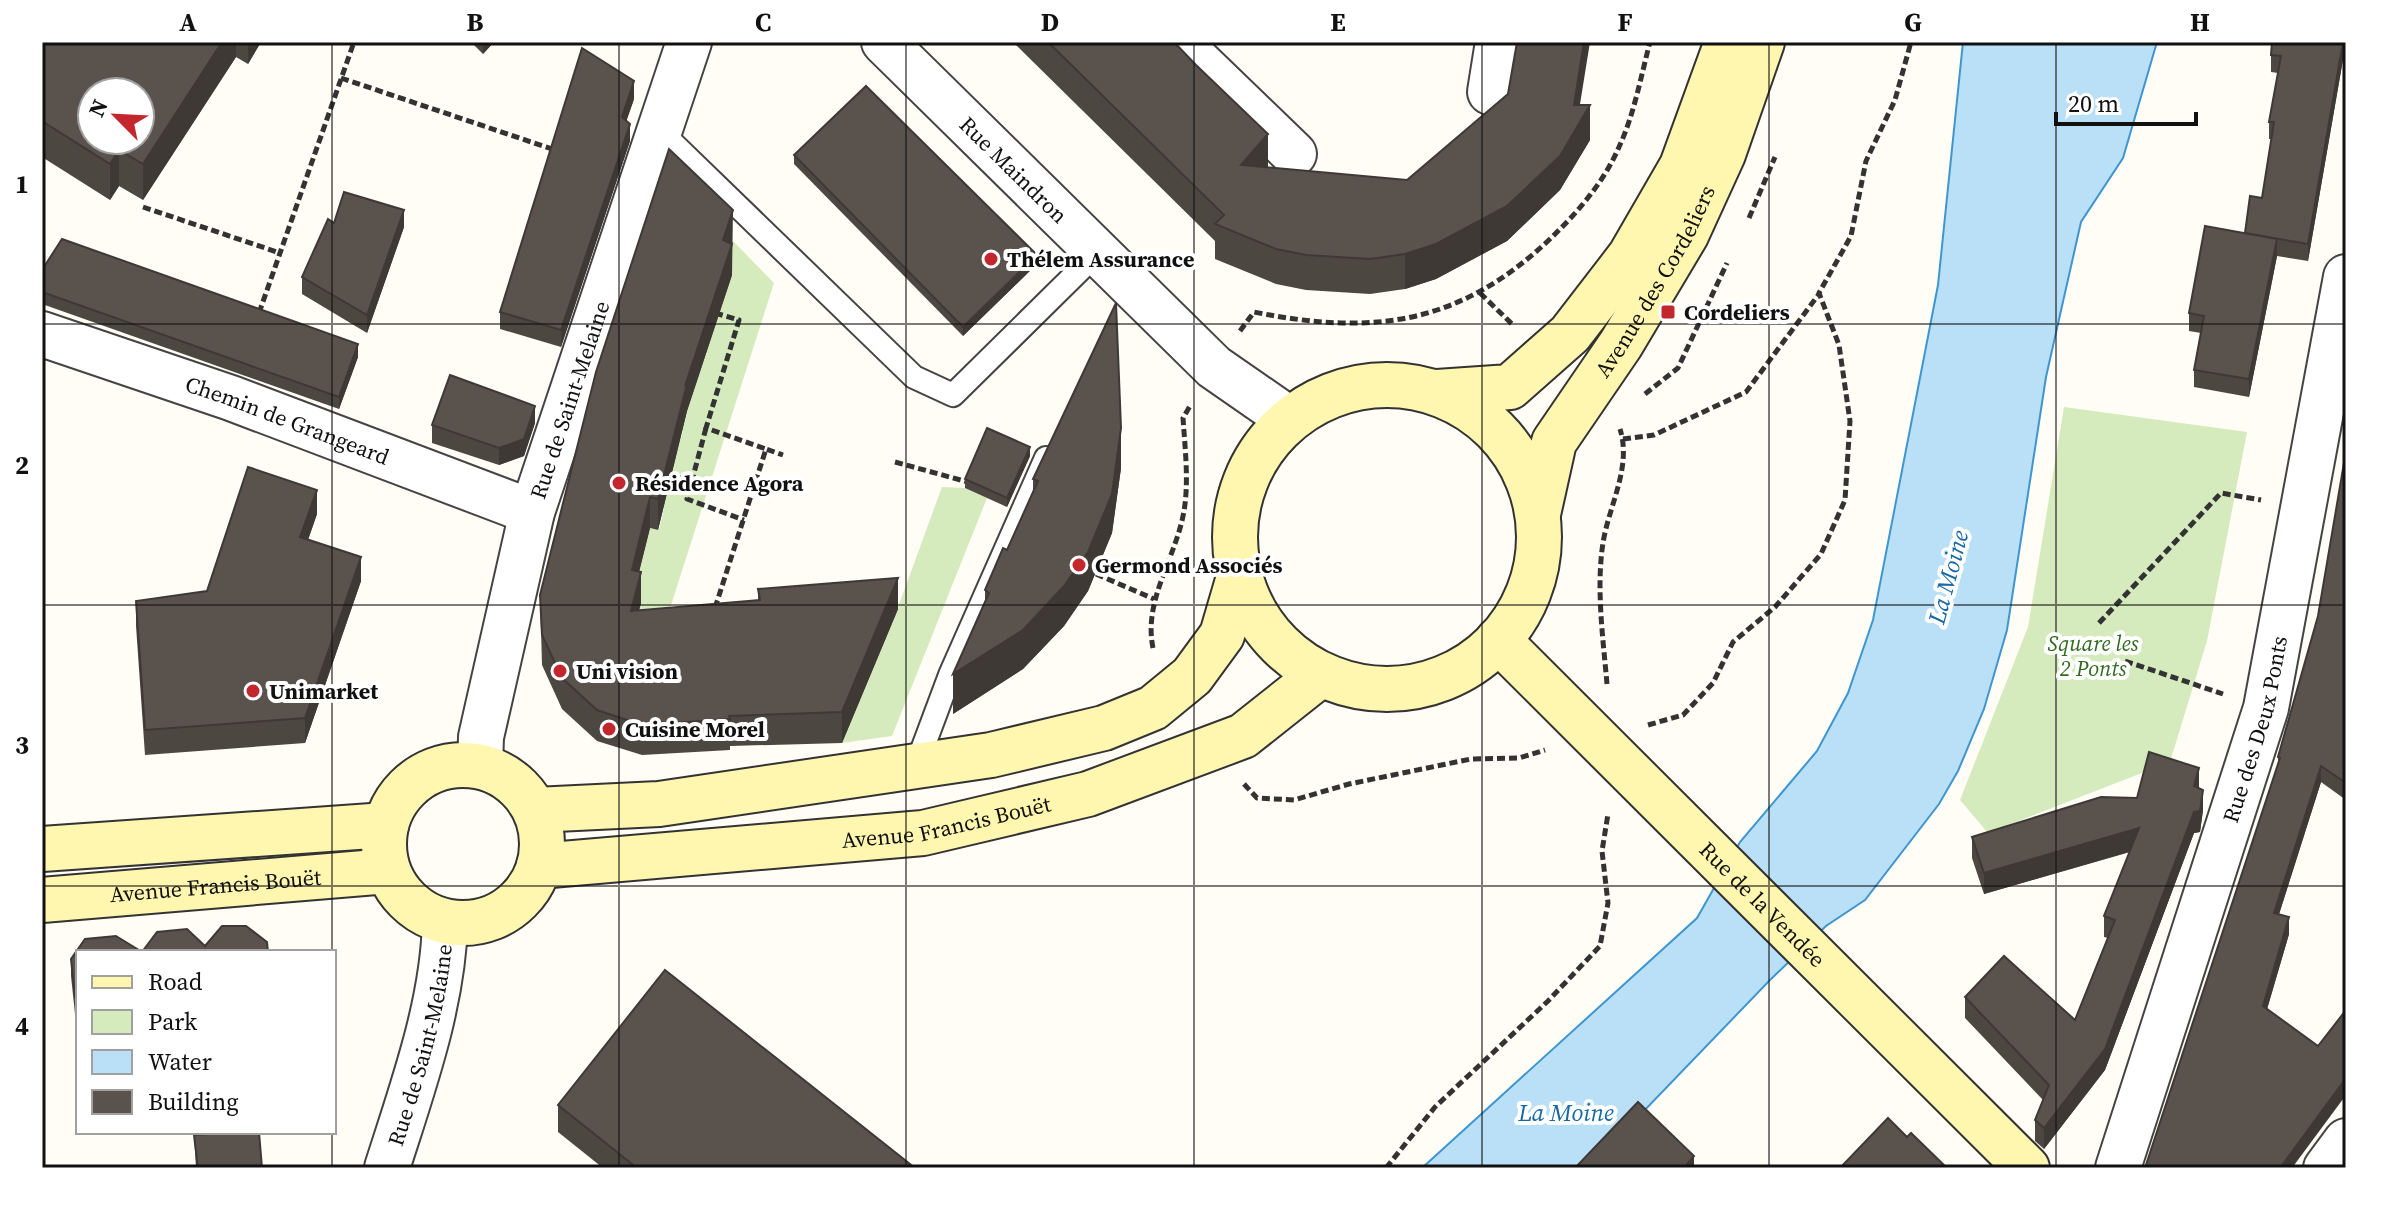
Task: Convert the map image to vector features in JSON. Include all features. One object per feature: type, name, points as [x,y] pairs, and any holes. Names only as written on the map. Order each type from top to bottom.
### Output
[{"type":"main road","name":"Avenue des Cordeliers","points":[[1437,392],[1510,387],[1570,334],[1630,256],[1682,166],[1727,42]]},
{"type":"main road","name":"Avenue des Cordeliers","points":[[1538,514],[1554,442],[1621,344],[1686,235],[1723,154],[1762,42]]},
{"type":"main road","points":[[1399,383],[1437,392],[1476,416],[1502,440],[1522,469],[1538,514],[1539,549],[1534,579],[1522,607],[1498,640],[1450,677],[1420,686],[1384,690],[1352,687],[1320,675],[1285,648],[1257,612],[1239,577],[1231,538],[1241,491],[1259,453],[1289,419],[1321,400],[1360,386],[1399,383]]},
{"type":"main road","points":[[535,810],[659,804],[991,755],[1104,728],[1153,708],[1192,676],[1222,635],[1239,577]]},
{"type":"main road","name":"Rue de la Vendée","points":[[1498,640],[1565,732],[1678,819],[2027,1168]]},
{"type":"main road","name":"Avenue Francis Bouët","points":[[539,866],[923,833],[1088,794],[1243,736],[1320,675]]},
{"type":"main road","points":[[455,765],[480,766],[502,775],[521,790],[535,810],[542,847],[539,866],[529,888],[512,906],[492,918],[468,923],[445,922],[420,911],[401,894],[388,871],[384,848],[386,825],[396,803],[411,784],[431,771],[455,765]]},
{"type":"main road","points":[[42,849],[386,825]]},
{"type":"main road","name":"Avenue Francis Bouët","points":[[42,900],[388,871]]},
{"type":"street","name":"Rue de Saint-Melaine","points":[[480,766],[481,737],[532,512],[689,42]]},
{"type":"street","points":[[1178,42],[1294,154]]},
{"type":"street","points":[[1490,92],[1498,42]]},
{"type":"street","name":"Rue Maindron","points":[[889,44],[1098,252],[1123,297],[1214,367],[1289,419]]},
{"type":"street","name":"Rue des Deux Ponts","points":[[2118,1168],[2266,708],[2346,277]]},
{"type":"street","name":"Chemin de Grangeard","points":[[42,334],[231,398],[532,512]]},
{"type":"street","name":"Rue de Saint-Melaine","points":[[387,1168],[409,1101],[444,965],[445,922]]},
{"type":"street","points":[[2326,1168],[2346,1141]]},
{"type":"lane","points":[[659,130],[914,377],[953,395],[1098,252]]},
{"type":"lane","points":[[916,766],[950,675],[1057,432]]},
{"type":"path","points":[[255,325],[354,42]]},
{"type":"path","points":[[1178,688],[1157,668],[1149,630],[1154,599],[1168,567],[1184,510],[1183,418],[1214,367],[1254,312],[1332,324],[1380,323],[1419,318],[1495,285],[1576,214],[1600,181],[1620,146],[1650,42]]},
{"type":"path","points":[[1623,439],[1654,435],[1746,392],[1819,293],[1851,236],[1866,161],[1895,100],[1911,42]]},
{"type":"path","points":[[341,78],[568,154]]},
{"type":"path","points":[[143,207],[280,253]]},
{"type":"path","points":[[1641,727],[1683,715],[1713,683],[1733,642],[1775,607],[1821,554],[1845,500],[1850,421],[1839,345],[1819,293]]},
{"type":"path","points":[[710,312],[739,320],[687,499],[744,520]]},
{"type":"path","points":[[1220,745],[1238,778],[1257,798],[1294,800],[1349,784],[1471,759],[1519,758],[1565,732],[1608,699],[1601,617],[1603,543],[1621,476],[1623,439],[1617,417]]},
{"type":"path","points":[[706,428],[783,455]]},
{"type":"path","points":[[711,619],[766,449]]},
{"type":"path","points":[[895,462],[968,482]]},
{"type":"path","points":[[664,474],[692,481]]},
{"type":"path","points":[[2099,623],[2221,493],[2304,508]]},
{"type":"path","points":[[1096,574],[1154,599]]},
{"type":"path","points":[[2125,661],[2266,708]]},
{"type":"path","points":[[1386,1168],[1435,1107],[1548,1001],[1600,946],[1608,903],[1602,851],[1609,806]]},
{"type":"green space","points":[[733,241],[774,283],[665,624],[638,612],[632,600],[650,528],[659,530],[664,508],[656,505],[683,432],[675,429],[707,353],[698,350],[732,275],[723,271]]},
{"type":"green space","name":"Square les 2 Ponts","points":[[2064,407],[2247,432],[2207,641],[2170,762],[1988,833],[1960,800],[2028,627]]},
{"type":"green space","points":[[942,487],[965,488],[987,498],[892,736],[842,743],[897,610]]},
{"type":"water","name":"La Moine","points":[[1963,42],[2157,42],[2123,158],[2081,222],[2046,377],[2007,630],[1984,709],[1958,771],[1939,804],[1865,900],[1826,926],[1770,980],[1589,1168],[1422,1168],[1697,918],[1740,842],[1817,751],[1848,693],[1873,620],[1938,285]]},
{"type":"building","points":[[42,42],[222,42],[156,144],[156,76],[76,76],[76,142],[42,121]]},
{"type":"building","points":[[1048,42],[1174,42],[1268,134],[1241,165],[1407,180],[1508,94],[1517,42],[1584,42],[1574,105],[1590,105],[1560,156],[1507,206],[1436,244],[1405,254],[1370,259],[1306,255],[1276,249],[1215,224],[1224,215]]},
{"type":"building","points":[[2272,42],[2343,42],[2308,244],[2245,233],[2250,196],[2262,198],[2274,122],[2269,122],[2281,56],[2271,55]]},
{"type":"building","points":[[582,48],[634,81],[622,117],[630,124],[561,330],[500,312]]},
{"type":"building","points":[[866,86],[1037,255],[963,327],[794,155]]},
{"type":"building","name":"Résidence Agora","points":[[669,149],[733,210],[723,240],[732,244],[685,386],[687,384],[658,499],[650,497],[632,570],[641,572],[631,611],[760,600],[758,589],[898,578],[842,712],[729,716],[730,719],[642,725],[597,710],[562,678],[542,635],[540,595],[596,372]]},
{"type":"building","points":[[97,156],[115,156],[110,164]]},
{"type":"building","points":[[129,156],[148,156],[143,164]]},
{"type":"building","points":[[344,192],[404,210],[367,315],[302,277],[328,219],[334,223]]},
{"type":"building","points":[[2205,226],[2277,239],[2249,379],[2194,370],[2204,316],[2189,313]]},
{"type":"building","points":[[62,239],[358,344],[339,397],[42,292],[42,270]]},
{"type":"building","points":[[1116,303],[1121,428],[1112,494],[1088,552],[1064,586],[1023,630],[953,674],[989,593],[985,590],[1003,548],[1007,550],[1038,481],[1033,479]]},
{"type":"building","points":[[450,375],[535,406],[524,439],[499,448],[432,425]]},
{"type":"building","points":[[987,428],[1030,447],[1007,498],[965,479]]},
{"type":"building","points":[[2346,451],[2346,783],[2321,766],[2274,913],[2289,917],[2263,1006],[2318,1046],[2346,1010],[2346,1078],[2280,1168],[2145,1168],[2280,758],[2318,616]]},
{"type":"building","points":[[248,467],[317,490],[300,537],[361,557],[305,718],[145,730],[136,601],[207,591]]},
{"type":"building","points":[[2149,752],[2199,768],[2194,786],[2203,790],[2200,811],[2194,812],[2105,1049],[2044,1128],[2035,1120],[2049,1085],[1965,997],[2004,956],[2075,1020],[2115,920],[2104,916],[2139,828],[1984,873],[1972,837],[2101,797],[2137,798]]},
{"type":"building","points":[[222,926],[246,926],[267,942],[268,950],[144,950],[157,932],[187,929],[205,946]]},
{"type":"building","points":[[116,936],[139,950],[77,950],[85,939]]},
{"type":"building","points":[[76,952],[76,998],[75,997],[71,959]]},
{"type":"building","points":[[665,970],[915,1168],[637,1168],[558,1105]]},
{"type":"building","points":[[1638,1102],[1694,1156],[1684,1168],[1575,1168]]},
{"type":"building","points":[[1888,1118],[1907,1137],[1911,1133],[1947,1168],[1840,1168]]},
{"type":"building","points":[[259,1134],[262,1168],[198,1168],[194,1135]]},
{"type":"place","name":"Thélem Assurance","points":[[991,259]]},
{"type":"place","name":"Cordeliers","points":[[1668,312]]},
{"type":"place","name":"Résidence Agora","points":[[619,483]]},
{"type":"place","name":"Germond Associés","points":[[1079,565]]},
{"type":"place","name":"Uni vision","points":[[560,671]]},
{"type":"place","name":"Unimarket","points":[[253,691]]},
{"type":"place","name":"Cuisine Morel","points":[[609,729]]}]
